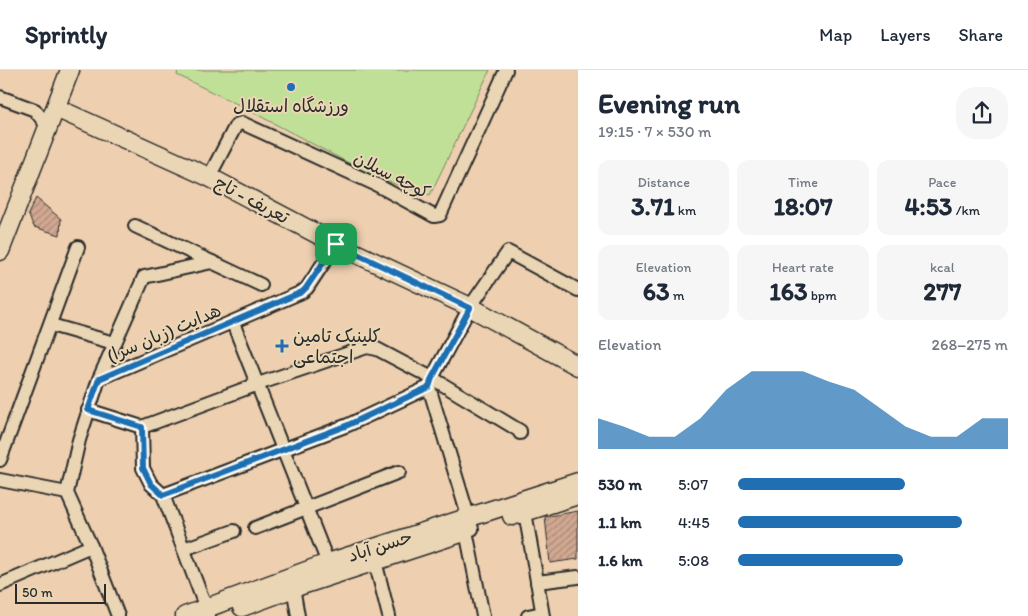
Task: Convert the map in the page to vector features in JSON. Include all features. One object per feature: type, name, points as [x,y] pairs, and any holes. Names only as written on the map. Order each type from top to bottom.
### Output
[{"type":"street","points":[[0,251],[70,70]]},
{"type":"street","name":"کوچه سبلان","points":[[209,177],[236,125],[242,123],[377,185],[434,216],[440,215],[506,70]]},
{"type":"street","points":[[0,97],[34,110],[48,127]]},
{"type":"street","name":"تعریف - تاج","points":[[56,108],[209,177],[336,244],[470,308],[578,366]]},
{"type":"street","points":[[135,226],[261,285]]},
{"type":"street","name":"هدایت (زبان سرا)","points":[[67,493],[88,410],[99,379],[302,292],[336,244]]},
{"type":"street","points":[[0,460],[78,247]]},
{"type":"street","points":[[163,495],[348,425],[431,382],[470,308],[508,252],[578,290]]},
{"type":"street","points":[[99,379],[144,276],[212,262]]},
{"type":"street","points":[[233,323],[328,563]]},
{"type":"street","points":[[51,325],[114,343]]},
{"type":"street","points":[[88,410],[142,427],[258,384],[367,347],[372,348],[520,431],[520,433]]},
{"type":"street","points":[[431,382],[469,526],[483,616]]},
{"type":"street","points":[[142,427],[143,468],[151,484],[163,495],[211,613]]},
{"type":"street","points":[[255,528],[399,472]]},
{"type":"street","points":[[0,480],[67,493],[91,546],[118,616]]},
{"type":"street","name":"حسن آباد","points":[[185,616],[211,613],[292,582],[375,561],[578,482]]},
{"type":"street","name":"حسن آباد","points":[[292,582],[328,563],[525,512],[578,495]]},
{"type":"street","points":[[525,512],[543,615],[528,616]]},
{"type":"street","points":[[184,549],[234,530]]},
{"type":"street","points":[[0,584],[91,546]]},
{"type":"street","points":[[375,561],[389,616]]},
{"type":"street","points":[[537,582],[578,577]]},
{"type":"street","points":[[292,582],[298,616]]},
{"type":"green space","points":[[178,70],[490,70],[430,195],[379,179],[241,106],[177,75]]},
{"type":"building","points":[[36,198],[61,219],[60,235],[34,227],[28,214]]},
{"type":"building","points":[[578,511],[578,559],[550,563],[545,517]]},
{"type":"place","name":"ورزشگاه استقلال","points":[[291,87]]},
{"type":"place","name":"کلینیک تامین اجتماعی","points":[[282,346]]},
{"type":"route","points":[[336,244],[470,308],[429,387],[348,425],[163,495],[151,484],[143,468],[142,427],[88,410],[99,379],[302,292],[336,244]]}]
